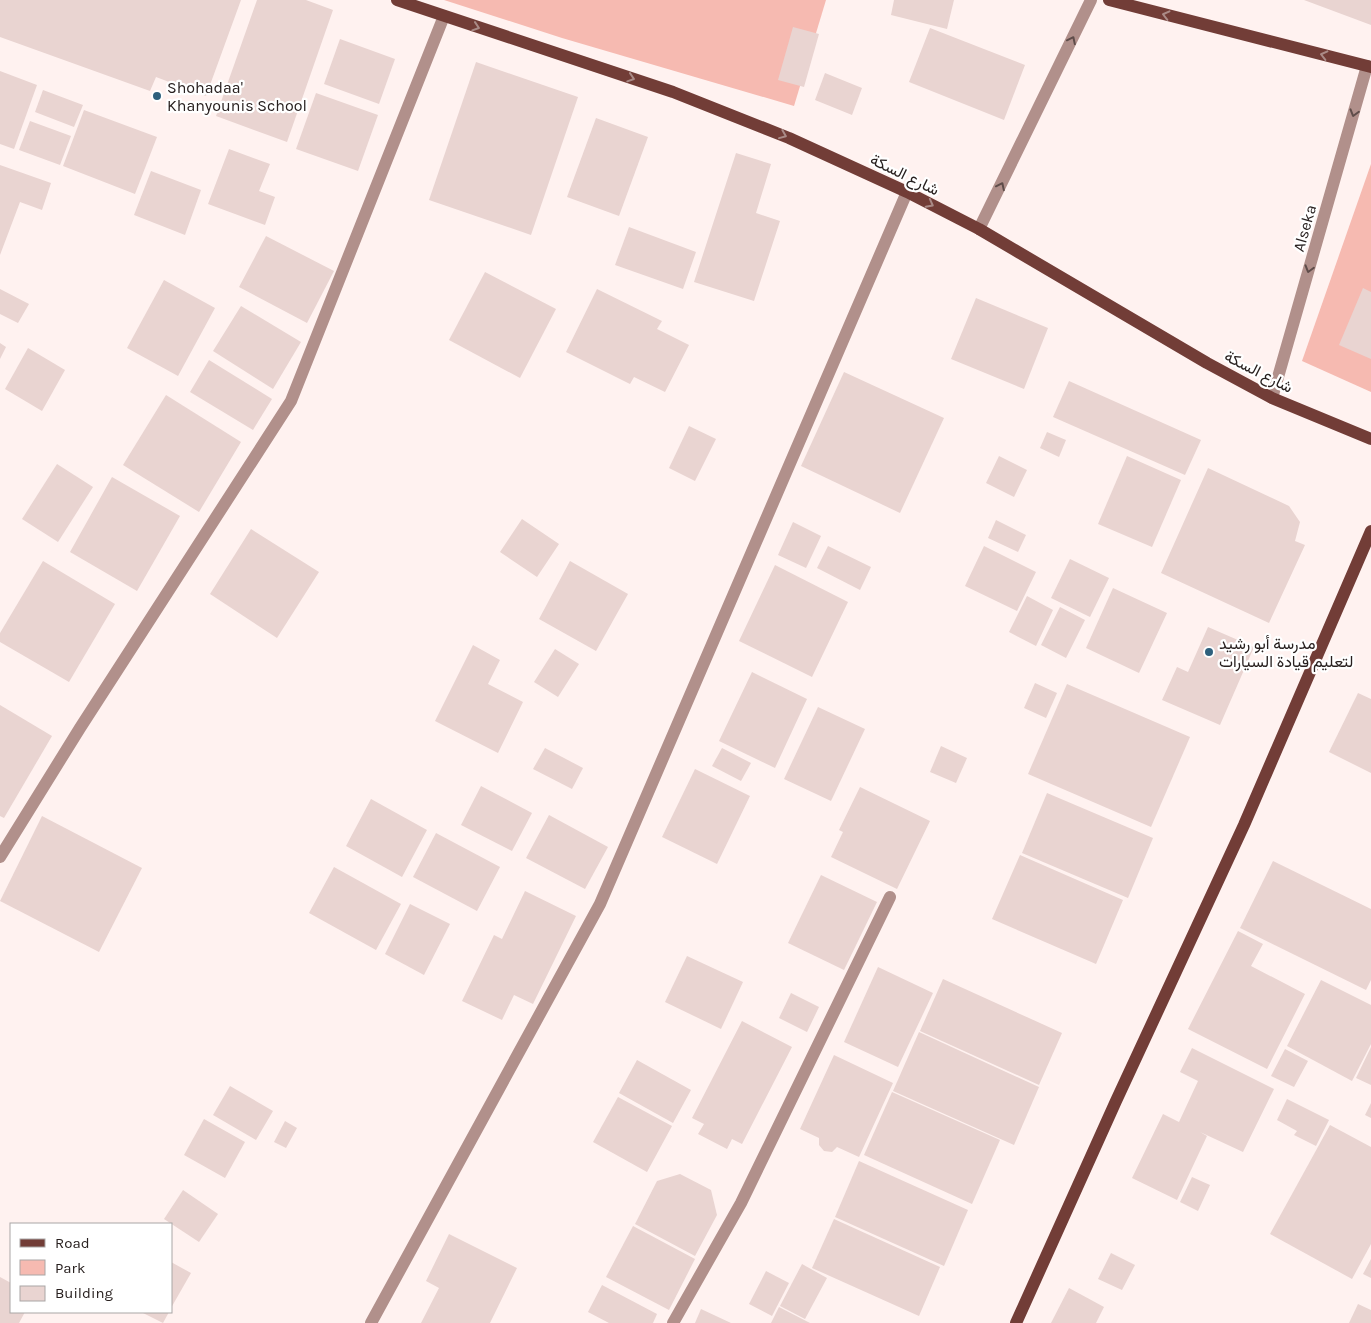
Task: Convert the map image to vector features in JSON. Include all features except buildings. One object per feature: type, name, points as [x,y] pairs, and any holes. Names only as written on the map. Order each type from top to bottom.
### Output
[{"type":"main road","name":"شارع السكة","points":[[397,0],[673,92],[789,138],[907,192],[979,229],[1207,363],[1272,398],[1371,439]]},
{"type":"main road","points":[[1109,0],[1369,67]]},
{"type":"main road","points":[[1016,1323],[1244,825],[1371,531]]},
{"type":"street","points":[[979,229],[1092,0]]},
{"type":"street","points":[[0,857],[80,728],[291,401],[444,16]]},
{"type":"street","name":"Alseka","points":[[1272,398],[1369,67]]},
{"type":"street","points":[[371,1323],[600,904],[907,192]]},
{"type":"street","points":[[673,1323],[741,1203],[890,897]]},
{"type":"green space","points":[[444,0],[826,0],[794,106],[562,38]]},
{"type":"green space","points":[[1371,164],[1371,392],[1302,361]]},
{"type":"place","name":"Shohadaa' Khanyounis School","points":[[157,96]]},
{"type":"place","name":"مدرسة أبو رشيد لتعليم قيادة السيارات","points":[[1209,652]]}]
